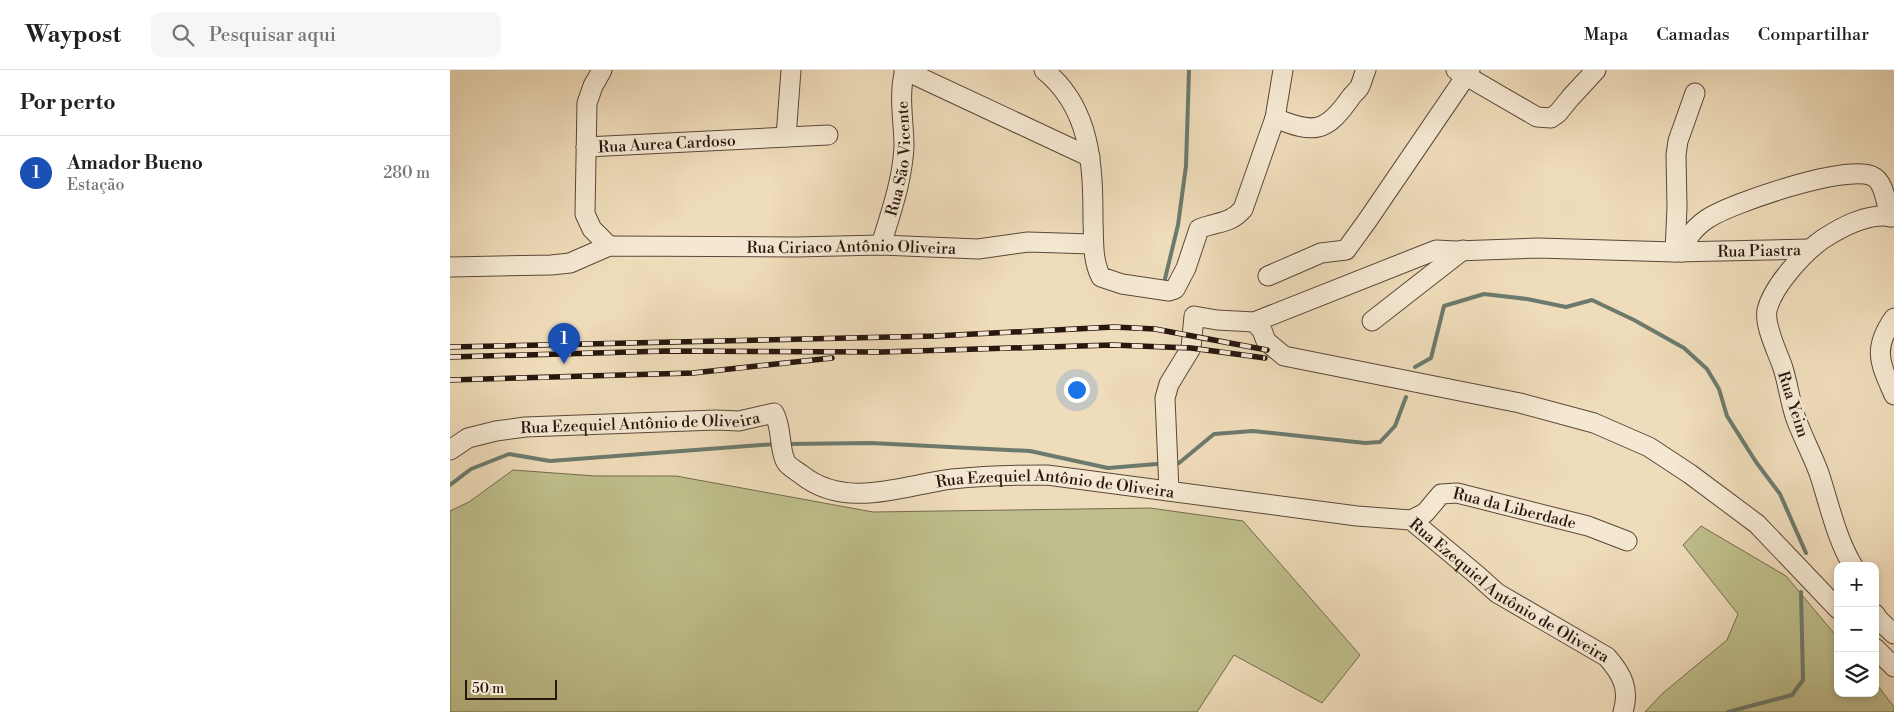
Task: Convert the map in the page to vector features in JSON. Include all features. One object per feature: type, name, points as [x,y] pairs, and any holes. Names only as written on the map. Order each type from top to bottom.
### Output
[{"type":"street","name":"Rua Aurea Cardoso","points":[[602,70],[593,86],[587,103],[586,147],[828,135]]},
{"type":"street","points":[[786,137],[791,70]]},
{"type":"street","points":[[904,70],[1090,157]]},
{"type":"street","name":"Rua São Vicente","points":[[881,245],[896,200],[902,171],[904,145],[900,93],[904,70]]},
{"type":"street","points":[[1044,70],[1057,80],[1067,92],[1089,144],[1094,222],[1092,244],[1101,277],[1109,281],[1169,291],[1175,289],[1186,268],[1200,228],[1227,221],[1236,217],[1243,209],[1274,118],[1283,70]]},
{"type":"street","points":[[1274,118],[1308,128],[1326,125],[1344,108],[1359,88],[1366,70]]},
{"type":"street","points":[[1268,276],[1321,253],[1346,250],[1368,221],[1464,72],[1537,118],[1545,119],[1558,114],[1596,70]]},
{"type":"street","points":[[1678,252],[1676,155],[1678,141],[1694,93]]},
{"type":"street","points":[[586,147],[585,214],[592,229],[609,246]]},
{"type":"street","points":[[1678,252],[1691,233],[1709,218],[1724,210],[1763,195],[1836,175],[1872,175],[1882,186],[1892,217]]},
{"type":"street","name":"Rua Piastra","points":[[1254,322],[1436,250],[1538,248],[1678,252],[1809,249],[1849,224],[1868,218],[1892,217]]},
{"type":"street","name":"Rua Ciriaco Antônio Oliveira","points":[[450,267],[570,263],[609,246],[796,247],[881,245],[978,248],[1028,242],[1092,244]]},
{"type":"street","name":"Rua Yeim","points":[[1809,249],[1775,292],[1767,311],[1769,327],[1796,417],[1818,471],[1838,532],[1851,562]]},
{"type":"street","points":[[1372,321],[1463,250]]},
{"type":"street","points":[[1169,491],[1165,398],[1169,384],[1191,348],[1194,316],[1217,320],[1254,322],[1262,330],[1266,342],[1284,356],[1520,403],[1594,423],[1648,447],[1690,474],[1757,524],[1837,607]]},
{"type":"street","points":[[1894,318],[1886,329],[1880,345],[1885,374],[1894,395]]},
{"type":"street","name":"Rua Ezequiel Antônio de Oliveira","points":[[450,450],[468,438],[496,431],[525,427],[716,420],[739,421],[774,413],[777,419],[785,461],[806,479],[826,488],[852,493],[875,493],[949,480],[1003,474],[1047,475],[1357,516],[1411,520],[1497,593],[1607,657],[1619,671],[1626,686],[1624,712]]},
{"type":"street","name":"Rua da Liberdade","points":[[1411,520],[1425,513],[1441,494],[1457,493],[1588,526],[1627,541]]},
{"type":"street","points":[[1879,620],[1894,634]]},
{"type":"street","points":[[1879,652],[1894,668]]},
{"type":"green space","points":[[513,470],[595,476],[676,476],[873,512],[1150,508],[1243,521],[1360,655],[1322,703],[1234,655],[1197,712],[450,712],[450,511],[469,502]]},
{"type":"green space","points":[[1701,526],[1786,576],[1834,633],[1834,697],[1879,697],[1879,687],[1894,707],[1894,712],[1645,712],[1663,693],[1727,640],[1738,614],[1683,545]]},
{"type":"waterway","points":[[1164,283],[1178,225],[1186,166],[1189,70]]},
{"type":"waterway","points":[[1415,367],[1431,358],[1444,306],[1484,294],[1527,299],[1566,307],[1592,300],[1634,320],[1684,348],[1707,369],[1719,389],[1727,416],[1756,462],[1780,494],[1806,553]]},
{"type":"waterway","points":[[1179,463],[1214,434],[1253,431],[1365,443],[1380,442],[1395,426],[1406,397]]},
{"type":"waterway","points":[[787,444],[871,443],[1030,451],[1108,468],[1157,464]]},
{"type":"waterway","points":[[450,485],[471,469],[509,454],[550,461],[775,444]]},
{"type":"waterway","points":[[1728,712],[1792,695],[1803,680],[1801,592]]},
{"type":"railway","points":[[450,347],[935,336],[1114,327],[1155,329],[1267,350]]},
{"type":"railway","points":[[450,357],[665,351],[882,352],[1112,345],[1191,348],[1265,358]]},
{"type":"railway","points":[[450,380],[693,373],[832,358]]},
{"type":"place","name":"Amador Bueno","points":[[564,364]]}]
